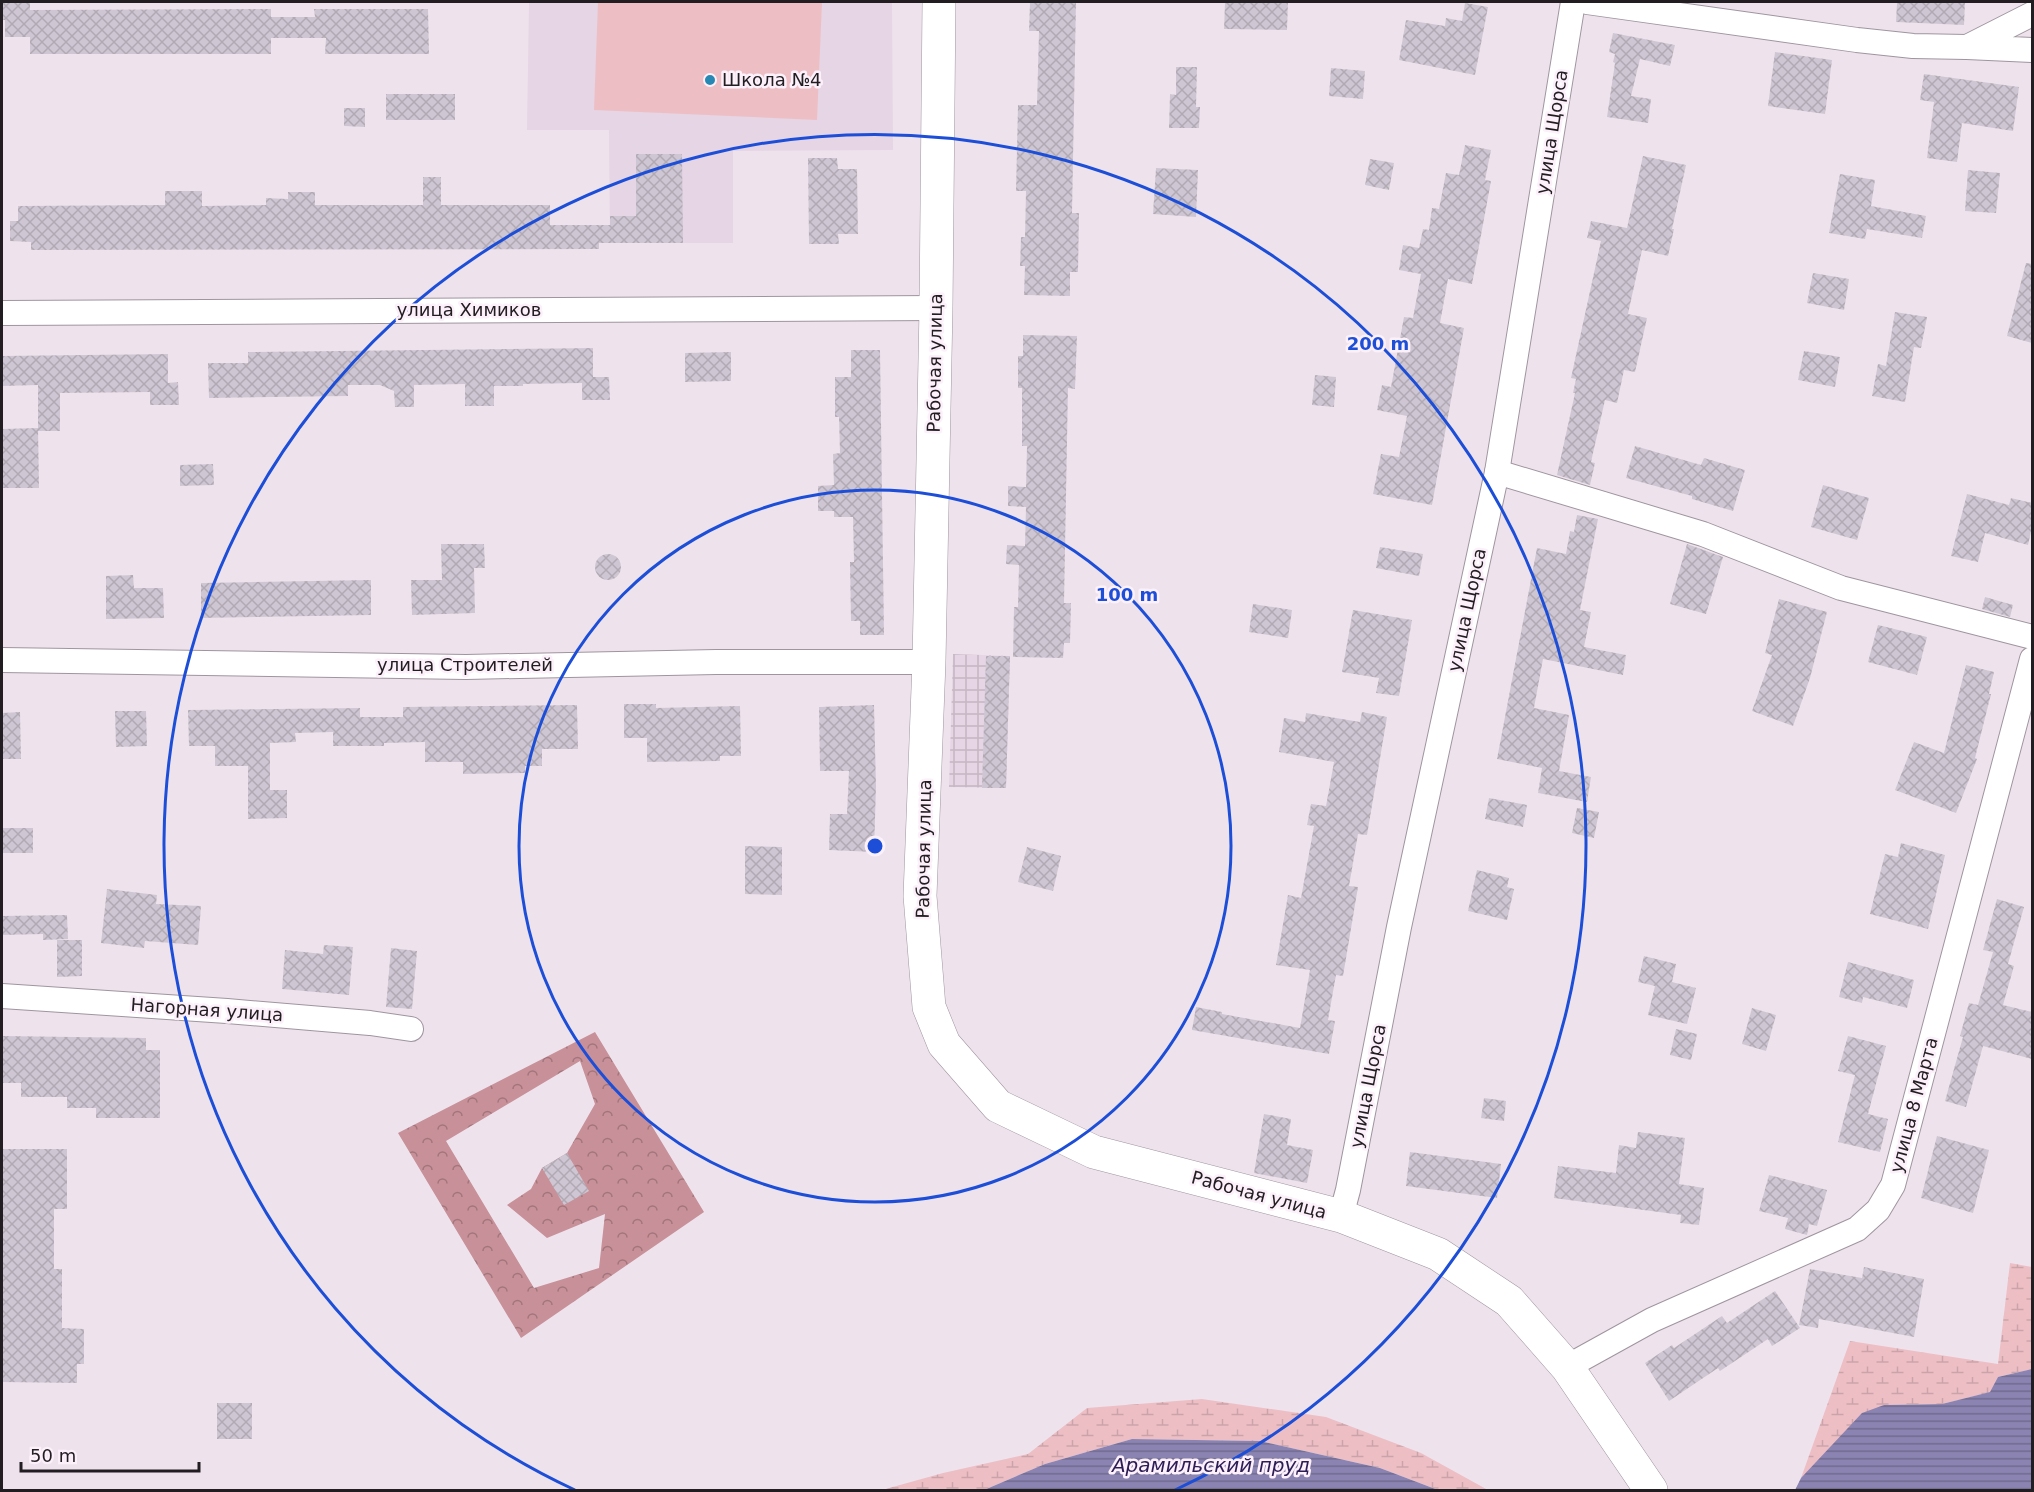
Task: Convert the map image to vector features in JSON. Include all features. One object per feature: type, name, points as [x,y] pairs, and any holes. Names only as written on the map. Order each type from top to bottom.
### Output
[{"type":"main road","name":"Рабочая улица","points":[[939,2],[929,662],[920,896],[928,1007],[944,1044],[998,1107],[1094,1152],[1341,1216],[1438,1254],[1509,1301],[1567,1367],[1651,1490]]},
{"type":"street","name":"улица Щорса","points":[[1341,1216],[1399,927],[1497,472],[1573,2]]},
{"type":"street","points":[[1587,2],[1857,40],[1913,46],[2032,50]]},
{"type":"street","points":[[1967,47],[2032,14]]},
{"type":"street","name":"улица Химиков","points":[[2,313],[936,308]]},
{"type":"street","points":[[1497,472],[1703,534],[1841,588],[2032,638]]},
{"type":"street","name":"улица 8 Марта","points":[[1567,1367],[1652,1320],[1857,1229],[1878,1210],[1893,1185],[2032,659]]},
{"type":"street","name":"улица Строителей","points":[[2,660],[466,667],[716,662],[929,662]]},
{"type":"street","name":"Нагорная улица","points":[[2,996],[239,1012],[370,1023],[411,1029]]},
{"type":"shaded area","name":"Школа №4","points":[[529,2],[892,2],[893,150],[733,151],[733,243],[610,243],[609,130],[527,130]]},
{"type":"shaded area","points":[[953,654],[1010,656],[1006,788],[949,787]]},
{"type":"green space","points":[[598,2],[822,2],[817,120],[594,110]]},
{"type":"green space","points":[[595,1032],[704,1212],[521,1338],[398,1133]],"holes":[[[580,1061],[595,1104],[567,1153],[542,1168],[531,1189],[507,1205],[547,1238],[605,1214],[599,1268],[534,1288],[446,1141]]]},
{"type":"green space","points":[[2010,1263],[2032,1267],[2032,1369],[1998,1377],[1991,1392],[1942,1404],[1884,1405],[1801,1478],[1850,1341],[1998,1364]]},
{"type":"green space","points":[[1202,1399],[1326,1417],[1421,1453],[1488,1490],[1438,1490],[1380,1468],[1260,1441],[1132,1439],[1045,1464],[984,1490],[882,1490],[943,1473],[1028,1454],[1087,1408]]},
{"type":"water","points":[[2032,1369],[2032,1490],[1795,1490],[1801,1478],[1862,1413],[1884,1405],[1942,1404],[1990,1392],[1998,1377]]},
{"type":"water","name":"Арамильский пруд","points":[[1132,1439],[1260,1441],[1380,1468],[1438,1490],[984,1490],[1045,1464]]},
{"type":"building","points":[[2,2],[30,2],[30,10],[271,9],[271,17],[315,17],[314,9],[428,9],[429,54],[325,54],[326,38],[271,38],[271,54],[30,54],[30,37],[5,37]]},
{"type":"building","points":[[1030,2],[1076,2],[1072,213],[1079,213],[1078,272],[1070,272],[1070,296],[1024,295],[1025,266],[1020,266],[1021,237],[1025,237],[1026,191],[1016,191],[1018,105],[1037,105],[1039,31],[1029,31]]},
{"type":"building","points":[[1225,2],[1288,2],[1287,30],[1224,29]]},
{"type":"building","points":[[1897,2],[1965,2],[1964,25],[1896,22]]},
{"type":"building","points":[[1465,3],[1488,7],[1475,75],[1399,60],[1406,20],[1445,26],[1446,18],[1462,21]]},
{"type":"building","points":[[1613,33],[1675,45],[1670,66],[1640,59],[1631,96],[1651,99],[1648,123],[1607,117],[1615,63],[1613,62],[1615,54],[1609,52]]},
{"type":"building","points":[[1775,52],[1832,60],[1825,114],[1768,106]]},
{"type":"building","points":[[1176,67],[1197,67],[1196,107],[1200,107],[1199,128],[1169,128],[1170,94],[1176,95]]},
{"type":"building","points":[[1331,68],[1365,71],[1363,99],[1329,96]]},
{"type":"building","points":[[1924,74],[2019,87],[2013,131],[1962,123],[1957,162],[1927,158],[1934,102],[1920,100]]},
{"type":"building","points":[[386,94],[455,94],[455,120],[386,120]]},
{"type":"building","points":[[344,108],[365,108],[365,127],[344,126]]},
{"type":"building","points":[[1465,145],[1491,150],[1485,180],[1491,181],[1472,284],[1448,279],[1440,323],[1464,328],[1432,505],[1373,494],[1381,454],[1399,457],[1407,416],[1377,410],[1382,385],[1391,387],[1404,317],[1413,318],[1421,274],[1399,270],[1403,245],[1419,248],[1423,229],[1429,230],[1432,208],[1439,209],[1446,173],[1459,175]]},
{"type":"building","points":[[636,154],[682,154],[683,243],[599,243],[599,249],[31,250],[31,242],[10,241],[10,221],[18,221],[18,206],[165,205],[165,191],[202,191],[202,206],[266,205],[266,198],[288,199],[288,192],[315,192],[315,205],[423,205],[423,177],[441,177],[441,205],[550,205],[550,225],[610,225],[610,216],[636,216]]},
{"type":"building","points":[[1643,156],[1686,165],[1668,256],[1642,250],[1628,314],[1647,318],[1635,372],[1624,370],[1617,403],[1605,400],[1591,462],[1595,463],[1590,485],[1557,475],[1575,393],[1573,393],[1576,379],[1571,378],[1601,241],[1587,238],[1591,221],[1627,228]]},
{"type":"building","points":[[808,158],[837,158],[838,169],[857,169],[858,234],[838,234],[839,244],[809,244]]},
{"type":"building","points":[[1370,159],[1394,163],[1389,190],[1365,185]]},
{"type":"building","points":[[1156,168],[1198,170],[1196,217],[1153,214]]},
{"type":"building","points":[[1968,170],[2000,173],[1996,213],[1965,211]]},
{"type":"building","points":[[1840,174],[1875,180],[1871,206],[1926,216],[1922,238],[1867,229],[1865,239],[1829,233]]},
{"type":"building","points":[[2026,263],[2032,264],[2032,343],[2007,336]]},
{"type":"building","points":[[1813,273],[1849,279],[1844,310],[1807,303]]},
{"type":"building","points":[[1895,312],[1927,317],[1921,348],[1914,347],[1905,402],[1872,396],[1878,364],[1886,366]]},
{"type":"building","points":[[1023,335],[1077,336],[1075,389],[1068,388],[1064,603],[1071,603],[1070,643],[1064,643],[1063,658],[1013,657],[1014,607],[1018,607],[1019,565],[1006,564],[1007,545],[1025,546],[1026,507],[1008,506],[1008,486],[1026,487],[1027,446],[1022,446],[1022,388],[1018,388],[1018,356],[1023,356]]},
{"type":"building","points":[[593,348],[593,377],[609,377],[610,400],[582,400],[582,383],[494,386],[494,406],[465,406],[465,384],[414,385],[414,407],[395,407],[394,391],[380,385],[348,385],[348,396],[209,398],[208,363],[248,363],[248,352]]},
{"type":"building","points":[[851,350],[880,350],[884,635],[860,635],[860,621],[851,621],[850,562],[854,562],[853,517],[834,517],[834,511],[818,511],[818,486],[834,485],[833,454],[840,453],[839,417],[835,417],[835,377],[851,377]]},
{"type":"building","points":[[1804,351],[1840,357],[1835,387],[1798,380]]},
{"type":"building","points":[[731,352],[731,381],[685,382],[685,353]]},
{"type":"building","points":[[168,354],[168,383],[178,382],[179,405],[150,405],[150,392],[60,393],[60,431],[38,431],[38,385],[2,386],[2,356]]},
{"type":"building","points":[[1315,375],[1336,377],[1334,407],[1312,405]]},
{"type":"building","points":[[38,428],[39,488],[2,488],[2,429]]},
{"type":"building","points":[[1635,446],[1701,465],[1704,458],[1745,470],[1733,511],[1692,499],[1692,496],[1626,478]]},
{"type":"building","points":[[213,464],[214,485],[180,486],[180,465]]},
{"type":"building","points":[[1823,485],[1869,498],[1857,540],[1811,527]]},
{"type":"building","points":[[1967,494],[2009,505],[2011,498],[2032,503],[2032,527],[2028,545],[1985,533],[1978,562],[1951,556]]},
{"type":"building","points":[[1577,515],[1598,519],[1580,610],[1591,612],[1584,647],[1626,655],[1623,675],[1543,659],[1534,708],[1569,715],[1559,771],[1591,777],[1587,802],[1538,793],[1542,768],[1497,759],[1537,548],[1566,554],[1570,531],[1574,532]]},
{"type":"building","points":[[441,544],[484,544],[485,568],[474,568],[475,613],[412,615],[411,580],[442,580]]},
{"type":"building","points":[[1687,544],[1723,557],[1706,614],[1670,604]]},
{"type":"building","points":[[1380,547],[1423,554],[1419,576],[1376,568]]},
{"type":"building","points":[[608,554],[617,558],[621,567],[617,576],[608,580],[599,576],[595,567],[599,558]]},
{"type":"building","points":[[133,575],[134,588],[163,588],[164,618],[106,619],[106,576]]},
{"type":"building","points":[[371,580],[371,615],[201,618],[201,583]]},
{"type":"building","points":[[1985,597],[2013,605],[2010,617],[1982,609]]},
{"type":"building","points":[[1779,599],[1827,612],[1810,678],[1793,726],[1752,711],[1772,655],[1765,653]]},
{"type":"building","points":[[1253,604],[1292,610],[1288,638],[1249,632]]},
{"type":"building","points":[[1353,610],[1412,620],[1399,696],[1376,693],[1379,678],[1342,672]]},
{"type":"building","points":[[1878,625],[1927,637],[1917,675],[1868,662]]},
{"type":"building","points":[[986,656],[1010,656],[1006,788],[982,788]]},
{"type":"building","points":[[1966,665],[1994,672],[1989,694],[1991,694],[1975,758],[1977,759],[1956,813],[1895,790],[1914,742],[1944,753]]},
{"type":"building","points":[[624,704],[656,704],[656,708],[740,706],[741,756],[720,756],[720,761],[647,762],[647,738],[624,738]]},
{"type":"building","points":[[577,705],[578,749],[542,749],[542,766],[525,766],[525,773],[463,774],[463,762],[425,762],[425,742],[384,743],[384,746],[333,746],[333,732],[295,733],[296,742],[270,743],[270,790],[287,790],[287,818],[248,819],[248,766],[215,766],[215,746],[189,746],[188,710],[360,708],[360,717],[403,717],[403,707]]},
{"type":"building","points":[[874,705],[876,786],[874,852],[829,850],[830,814],[847,814],[849,771],[820,771],[819,707]]},
{"type":"building","points":[[115,711],[146,711],[147,746],[116,747]]},
{"type":"building","points":[[20,712],[21,759],[2,759],[2,713]]},
{"type":"building","points":[[1362,712],[1387,717],[1367,835],[1358,834],[1349,886],[1358,887],[1343,976],[1336,975],[1328,1020],[1335,1021],[1329,1054],[1192,1030],[1196,1007],[1300,1028],[1310,970],[1276,965],[1288,895],[1301,898],[1314,826],[1307,825],[1311,804],[1326,806],[1334,762],[1279,752],[1284,718],[1305,722],[1306,713],[1360,722]]},
{"type":"building","points":[[1489,798],[1527,805],[1523,827],[1485,819]]},
{"type":"building","points":[[1577,808],[1599,812],[1594,838],[1572,833]]},
{"type":"building","points":[[2,828],[33,828],[33,853],[2,853]]},
{"type":"building","points":[[1901,843],[1945,855],[1928,929],[1870,914],[1885,854],[1898,857]]},
{"type":"building","points":[[745,846],[782,847],[782,895],[745,894]]},
{"type":"building","points":[[1027,847],[1061,856],[1053,891],[1018,882]]},
{"type":"building","points":[[1477,870],[1509,878],[1507,887],[1514,889],[1507,920],[1468,911]]},
{"type":"building","points":[[107,889],[157,895],[156,904],[201,906],[198,945],[145,941],[144,948],[101,943]]},
{"type":"building","points":[[1997,899],[2024,907],[2008,964],[2014,966],[2003,1005],[2032,1012],[2032,1059],[1983,1046],[1966,1107],[1945,1101],[1963,1037],[1960,1036],[1969,1003],[1978,1005],[1993,952],[1983,950]]},
{"type":"building","points":[[67,915],[68,939],[43,940],[43,934],[2,935],[2,916]]},
{"type":"building","points":[[57,940],[82,940],[82,976],[57,977]]},
{"type":"building","points":[[324,945],[353,947],[349,995],[282,989],[285,950],[323,954]]},
{"type":"building","points":[[391,948],[417,951],[412,1009],[386,1007]]},
{"type":"building","points":[[1644,956],[1676,964],[1672,982],[1696,988],[1687,1024],[1648,1015],[1655,986],[1638,982]]},
{"type":"building","points":[[1848,962],[1914,980],[1907,1008],[1863,997],[1862,1003],[1839,997]]},
{"type":"building","points":[[1752,1008],[1776,1015],[1766,1051],[1742,1044]]},
{"type":"building","points":[[1676,1029],[1697,1034],[1691,1060],[1670,1055]]},
{"type":"building","points":[[2,1036],[146,1038],[146,1050],[160,1050],[160,1118],[96,1118],[96,1108],[67,1108],[67,1097],[21,1097],[21,1083],[2,1083]]},
{"type":"building","points":[[1848,1036],[1886,1046],[1868,1114],[1888,1119],[1880,1152],[1838,1142],[1855,1075],[1838,1071]]},
{"type":"building","points":[[1484,1098],[1506,1101],[1504,1121],[1481,1118]]},
{"type":"building","points":[[1264,1114],[1291,1119],[1287,1145],[1313,1150],[1307,1183],[1254,1173]]},
{"type":"building","points":[[1638,1132],[1685,1138],[1679,1184],[1704,1188],[1699,1225],[1680,1223],[1681,1215],[1554,1198],[1558,1166],[1616,1173],[1619,1145],[1636,1148]]},
{"type":"building","points":[[1937,1136],[1989,1150],[1973,1213],[1921,1198]]},
{"type":"building","points":[[2,1149],[67,1149],[67,1209],[54,1209],[54,1269],[62,1269],[62,1328],[84,1329],[84,1364],[77,1364],[77,1383],[2,1382]]},
{"type":"building","points":[[1410,1152],[1501,1164],[1497,1198],[1406,1186]]},
{"type":"building","points":[[567,1153],[589,1191],[564,1205],[542,1168]]},
{"type":"building","points":[[1769,1175],[1827,1190],[1817,1226],[1809,1224],[1807,1235],[1785,1229],[1788,1218],[1759,1211]]},
{"type":"building","points":[[1864,1267],[1924,1279],[1914,1337],[1819,1319],[1818,1328],[1799,1325],[1810,1269],[1862,1278]]},
{"type":"building","points":[[1775,1291],[1800,1328],[1772,1346],[1768,1339],[1720,1371],[1718,1368],[1669,1401],[1645,1363],[1672,1345],[1674,1348],[1722,1316],[1727,1323]]},
{"type":"building","points":[[217,1403],[252,1403],[252,1439],[217,1439]]},
{"type":"place","name":"Школа №4","points":[[710,80]]}]
